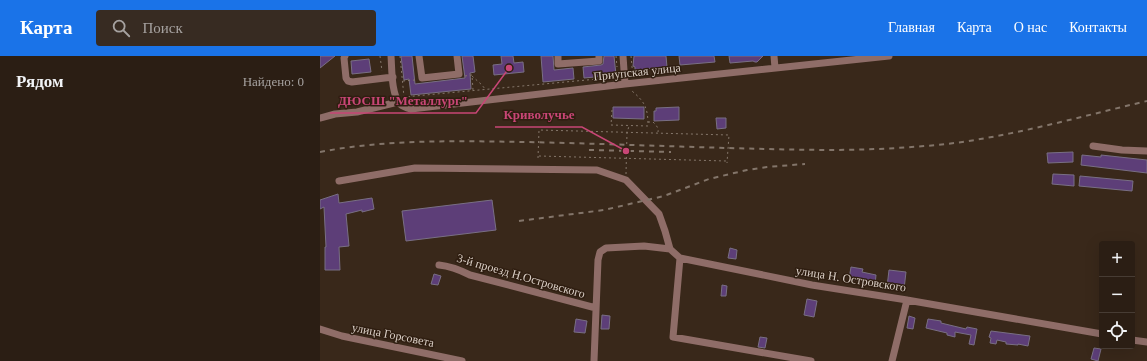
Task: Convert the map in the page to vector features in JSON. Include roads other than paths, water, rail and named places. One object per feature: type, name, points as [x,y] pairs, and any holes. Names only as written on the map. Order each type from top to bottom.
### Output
[{"type":"street","points":[[345,56],[346,78],[348,81],[352,82],[393,77]]},
{"type":"street","points":[[320,118],[335,114],[357,112],[398,102],[395,94],[391,56]]},
{"type":"street","points":[[419,56],[422,78],[459,74],[458,56]]},
{"type":"street","points":[[558,56],[558,64],[599,61],[599,56]]},
{"type":"street","points":[[623,56],[625,82]]},
{"type":"street","points":[[774,56],[775,68]]},
{"type":"street","name":"Приупская улица","points":[[398,102],[403,107],[411,110],[625,82],[889,56]]},
{"type":"street","points":[[1093,146],[1122,150],[1147,151]]},
{"type":"street","points":[[340,182],[416,168],[597,170],[626,180],[660,214],[670,249],[680,258],[673,337],[811,361]]},
{"type":"street","points":[[594,361],[598,260],[600,252],[606,248],[644,246],[670,249]]},
{"type":"street","name":"улица Н. Островского","points":[[680,258],[812,285],[1099,333]]},
{"type":"street","name":"3-й проезд Н.Островского","points":[[439,266],[446,266],[470,275],[596,308]]},
{"type":"street","points":[[892,361],[907,300]]},
{"type":"street","name":"улица Горсовета","points":[[320,329],[342,336],[462,361]]},
{"type":"street","points":[[1135,340],[1147,342]]},
{"type":"railway","points":[[320,152],[371,145],[447,141],[750,149],[874,149],[955,143],[1003,135],[1147,101]]},
{"type":"railway","points":[[589,150],[671,152]]},
{"type":"railway","points":[[519,221],[604,210],[664,196],[709,179],[747,170],[805,164]]},
{"type":"place","name":"ДЮСШ \"Металлург\"","points":[[509,68]]},
{"type":"place","name":"Криволучье","points":[[626,151]]}]
